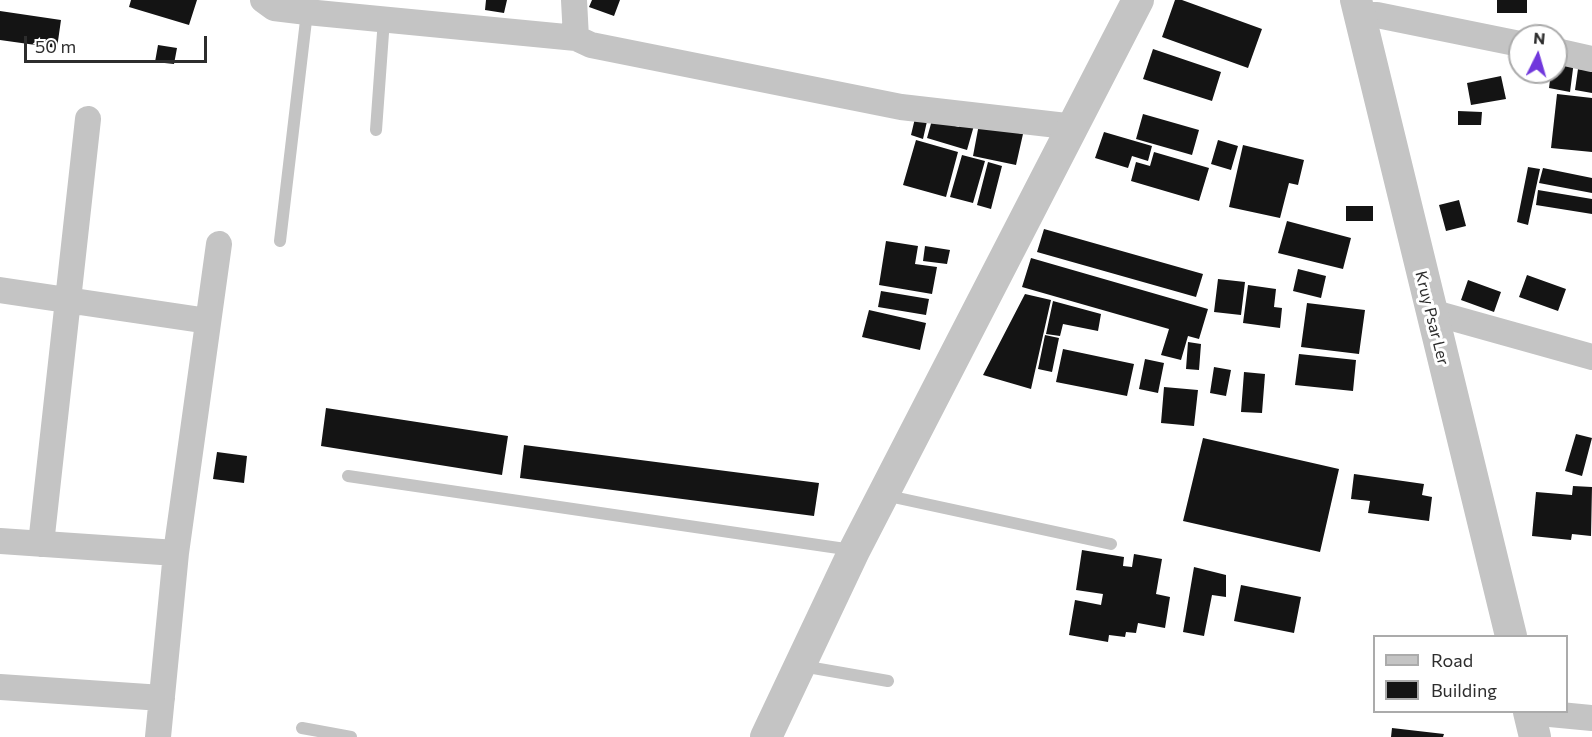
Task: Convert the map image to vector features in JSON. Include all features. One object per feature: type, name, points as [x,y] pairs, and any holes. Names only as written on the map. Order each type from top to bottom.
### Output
[{"type":"street","points":[[263,0],[274,8],[576,38],[591,45],[901,107],[1075,127]]},
{"type":"street","points":[[574,0],[576,38]]},
{"type":"street","points":[[766,737],[854,551],[1075,127],[1138,0]]},
{"type":"street","points":[[1358,8],[1377,15],[1508,42]]},
{"type":"street","name":"Kruy Psar Ler","points":[[1358,8],[1510,635]]},
{"type":"street","points":[[1568,54],[1592,59]]},
{"type":"street","points":[[41,544],[88,119]]},
{"type":"street","points":[[158,737],[176,553],[219,244]]},
{"type":"street","points":[[0,290],[208,321]]},
{"type":"street","points":[[1431,312],[1592,357]]},
{"type":"street","points":[[0,541],[176,553]]},
{"type":"street","points":[[0,687],[162,698]]},
{"type":"street","points":[[1529,713],[1535,737]]},
{"type":"street","points":[[1540,713],[1592,718]]},
{"type":"lane","points":[[280,241],[307,12]]},
{"type":"lane","points":[[376,130],[384,19]]},
{"type":"lane","points":[[348,476],[854,551]]},
{"type":"lane","points":[[883,495],[1111,544]]},
{"type":"lane","points":[[801,666],[888,681]]},
{"type":"lane","points":[[302,728],[351,737]]},
{"type":"building","points":[[131,0],[197,0],[189,25],[129,7]]},
{"type":"building","points":[[486,0],[507,0],[504,13],[485,10]]},
{"type":"building","points":[[592,0],[620,0],[614,16],[589,7]]},
{"type":"building","points":[[1175,0],[1182,0],[1262,29],[1248,68],[1162,37]]},
{"type":"building","points":[[1497,0],[1527,0],[1527,13],[1497,13]]},
{"type":"building","points":[[0,11],[61,20],[57,48],[0,40]]},
{"type":"building","points":[[158,45],[177,48],[174,64],[155,62]]},
{"type":"building","points":[[1153,49],[1221,72],[1212,101],[1143,79]]},
{"type":"building","points":[[1568,60],[1574,61],[1570,92],[1549,88],[1550,84],[1568,84]]},
{"type":"building","points":[[1578,69],[1592,71],[1592,93],[1575,90]]},
{"type":"building","points":[[1501,76],[1506,99],[1471,105],[1467,83]]},
{"type":"building","points":[[1557,94],[1592,98],[1592,152],[1551,148]]},
{"type":"building","points":[[1458,111],[1482,112],[1481,125],[1458,125]]},
{"type":"building","points":[[916,114],[928,117],[923,139],[911,135]]},
{"type":"building","points":[[1143,114],[1199,130],[1192,155],[1136,139]]},
{"type":"building","points":[[961,119],[975,122],[967,150],[927,138],[932,120],[959,127]]},
{"type":"building","points":[[979,124],[1023,134],[1016,165],[973,156]]},
{"type":"building","points":[[1104,132],[1152,146],[1148,161],[1132,156],[1128,168],[1095,158]]},
{"type":"building","points":[[916,140],[958,152],[946,197],[903,185]]},
{"type":"building","points":[[1218,140],[1238,146],[1231,170],[1211,164]]},
{"type":"building","points":[[1243,145],[1304,160],[1298,185],[1289,183],[1280,218],[1229,207]]},
{"type":"building","points":[[1154,152],[1209,168],[1199,201],[1131,181],[1136,162],[1150,166]]},
{"type":"building","points":[[962,155],[985,161],[973,203],[950,197]]},
{"type":"building","points":[[988,162],[1002,166],[991,209],[977,205]]},
{"type":"building","points":[[1528,167],[1540,169],[1528,225],[1517,222]]},
{"type":"building","points":[[1543,168],[1592,178],[1592,193],[1539,183]]},
{"type":"building","points":[[1538,190],[1592,199],[1592,214],[1536,205]]},
{"type":"building","points":[[1459,200],[1466,226],[1446,231],[1439,205]]},
{"type":"building","points":[[1346,206],[1373,206],[1373,221],[1346,221]]},
{"type":"building","points":[[1287,221],[1351,238],[1343,269],[1278,253]]},
{"type":"building","points":[[1044,229],[1203,274],[1196,297],[1037,252]]},
{"type":"building","points":[[886,241],[918,246],[915,264],[937,267],[932,294],[879,285]]},
{"type":"building","points":[[925,246],[950,250],[947,264],[923,261]]},
{"type":"building","points":[[1031,258],[1208,309],[1199,339],[1188,336],[1181,360],[1161,355],[1169,329],[1022,287]]},
{"type":"building","points":[[1298,269],[1326,276],[1321,298],[1293,291]]},
{"type":"building","points":[[1527,275],[1566,289],[1558,311],[1519,297]]},
{"type":"building","points":[[1218,279],[1245,282],[1241,315],[1214,312]]},
{"type":"building","points":[[1468,280],[1501,292],[1494,312],[1461,300]]},
{"type":"building","points":[[1248,285],[1276,289],[1274,307],[1282,308],[1280,328],[1243,323]]},
{"type":"building","points":[[881,291],[929,299],[926,315],[878,307]]},
{"type":"building","points":[[1025,294],[1051,300],[1031,389],[983,375]]},
{"type":"building","points":[[1053,301],[1101,314],[1098,331],[1063,324],[1060,336],[1046,334]]},
{"type":"building","points":[[1307,303],[1365,310],[1359,354],[1301,347]]},
{"type":"building","points":[[869,310],[926,323],[920,350],[862,337]]},
{"type":"building","points":[[1045,335],[1059,338],[1052,372],[1038,369]]},
{"type":"building","points":[[1188,342],[1201,344],[1199,370],[1186,369]]},
{"type":"building","points":[[1063,349],[1134,364],[1127,396],[1056,382]]},
{"type":"building","points":[[1299,354],[1356,360],[1353,391],[1295,385]]},
{"type":"building","points":[[1145,359],[1164,363],[1158,393],[1139,389]]},
{"type":"building","points":[[1214,367],[1231,370],[1226,396],[1210,393]]},
{"type":"building","points":[[1244,372],[1265,374],[1262,413],[1241,412]]},
{"type":"building","points":[[1164,387],[1198,390],[1194,426],[1161,423]]},
{"type":"building","points":[[326,408],[508,436],[502,475],[321,446]]},
{"type":"building","points":[[1576,434],[1592,438],[1582,476],[1565,471]]},
{"type":"building","points":[[1203,438],[1339,469],[1320,552],[1183,521]]},
{"type":"building","points":[[524,445],[819,483],[814,516],[520,478]]},
{"type":"building","points":[[217,452],[247,456],[244,483],[213,479]]},
{"type":"building","points":[[1354,474],[1424,484],[1422,495],[1432,497],[1429,521],[1368,513],[1370,501],[1351,499]]},
{"type":"building","points":[[1573,486],[1592,487],[1591,536],[1572,534],[1571,540],[1532,536],[1536,492],[1572,495]]},
{"type":"building","points":[[1082,550],[1124,557],[1123,566],[1132,567],[1134,554],[1162,559],[1156,594],[1170,597],[1165,628],[1138,623],[1136,633],[1126,632],[1125,637],[1109,635],[1108,642],[1069,635],[1075,600],[1101,605],[1103,594],[1076,590]]},
{"type":"building","points":[[1194,567],[1226,575],[1226,597],[1212,595],[1204,636],[1183,632]]},
{"type":"building","points":[[1241,585],[1301,597],[1294,633],[1234,621]]},
{"type":"building","points":[[1392,728],[1444,734],[1443,737],[1391,737]]}]
